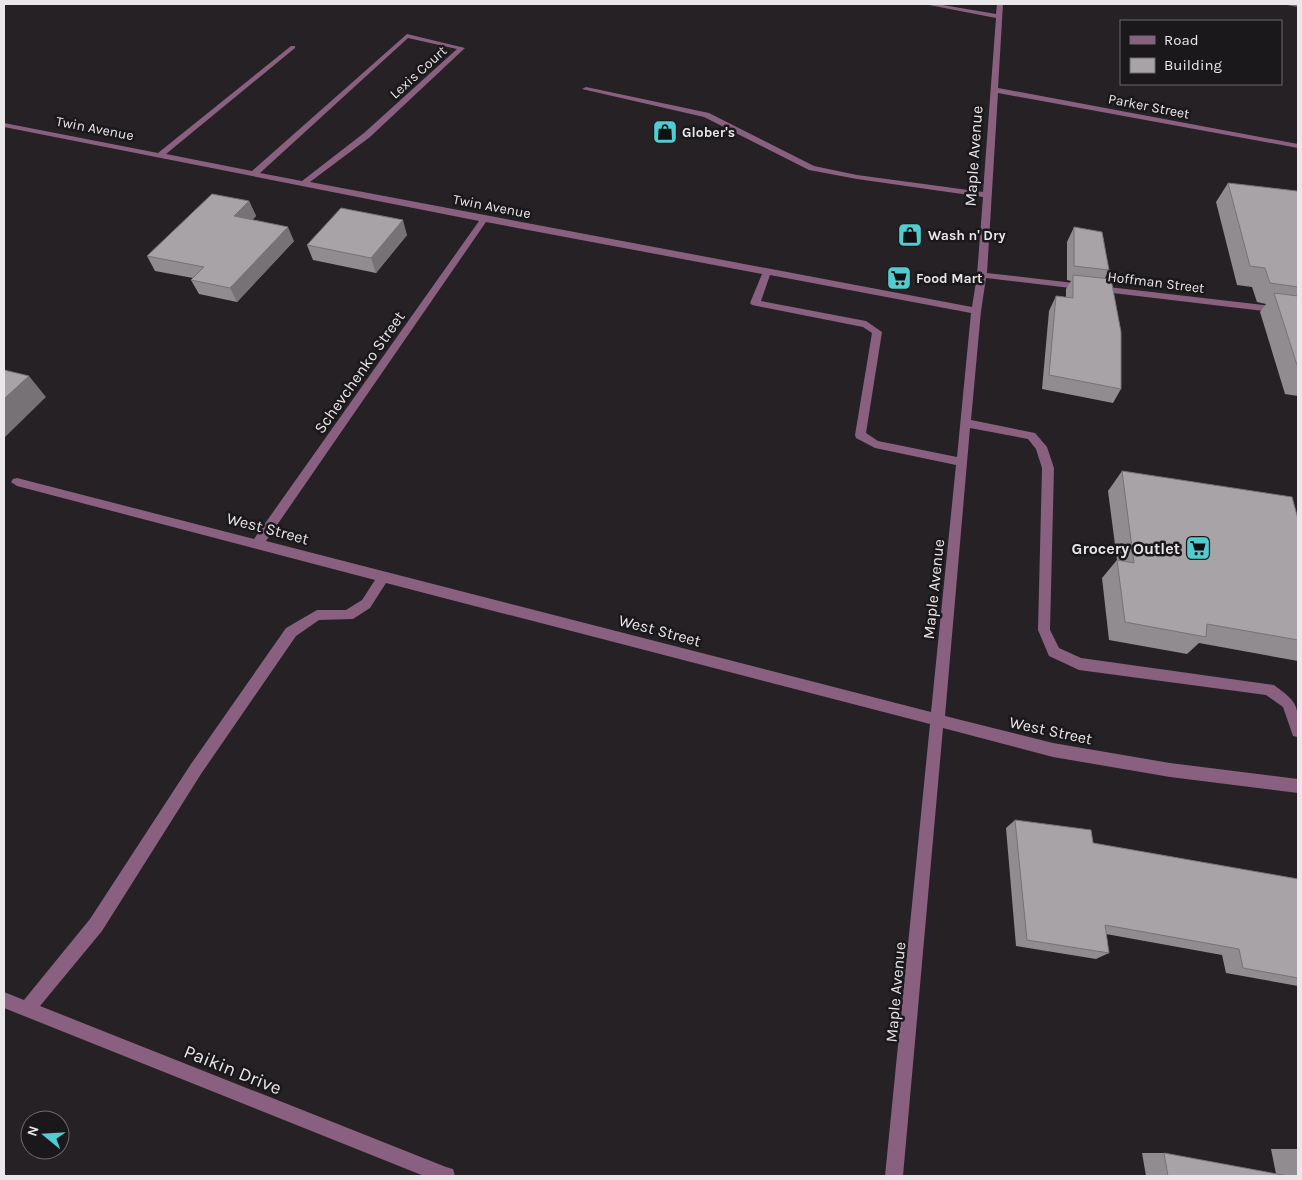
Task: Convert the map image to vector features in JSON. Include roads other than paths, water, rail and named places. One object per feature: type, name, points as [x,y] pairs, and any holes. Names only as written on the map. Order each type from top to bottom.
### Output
[{"type":"street","points":[[927,4],[1000,10]]},
{"type":"street","points":[[1289,4],[1298,5]]},
{"type":"street","name":"Maple Avenue","points":[[894,1176],[961,462],[976,311],[982,276],[1000,10]]},
{"type":"street","name":"Lexis Court","points":[[255,173],[407,36],[462,48],[367,136],[304,183]]},
{"type":"street","points":[[160,155],[293,47]]},
{"type":"street","points":[[586,89],[706,115],[812,168],[858,177],[986,195]]},
{"type":"street","name":"Parker Street","points":[[994,90],[1298,146]]},
{"type":"street","name":"Twin Avenue","points":[[6,126],[484,219],[976,311]]},
{"type":"street","name":"Schevchenko Street","points":[[258,543],[484,219]]},
{"type":"street","points":[[767,272],[756,303],[866,324],[877,332],[860,435],[875,444],[961,462]]},
{"type":"street","name":"Hoffman Street","points":[[982,276],[1298,312]]},
{"type":"street","points":[[965,423],[1031,436],[1041,447],[1048,468],[1044,630],[1054,652],[1079,664],[1269,689],[1288,703],[1298,732]]},
{"type":"street","name":"West Street","points":[[17,482],[1054,750],[1170,770],[1298,786]]},
{"type":"street","points":[[27,1010],[96,925],[196,769],[291,632],[317,615],[348,615],[366,604],[384,576]]},
{"type":"street","name":"Paikin Drive","points":[[4,1000],[446,1176]]},
{"type":"place","name":"Glober's","points":[[665,132]]},
{"type":"place","name":"Wash n' Dry","points":[[910,235]]},
{"type":"place","name":"Food Mart","points":[[899,278]]},
{"type":"place","name":"Grocery Outlet","points":[[1198,548]]}]
